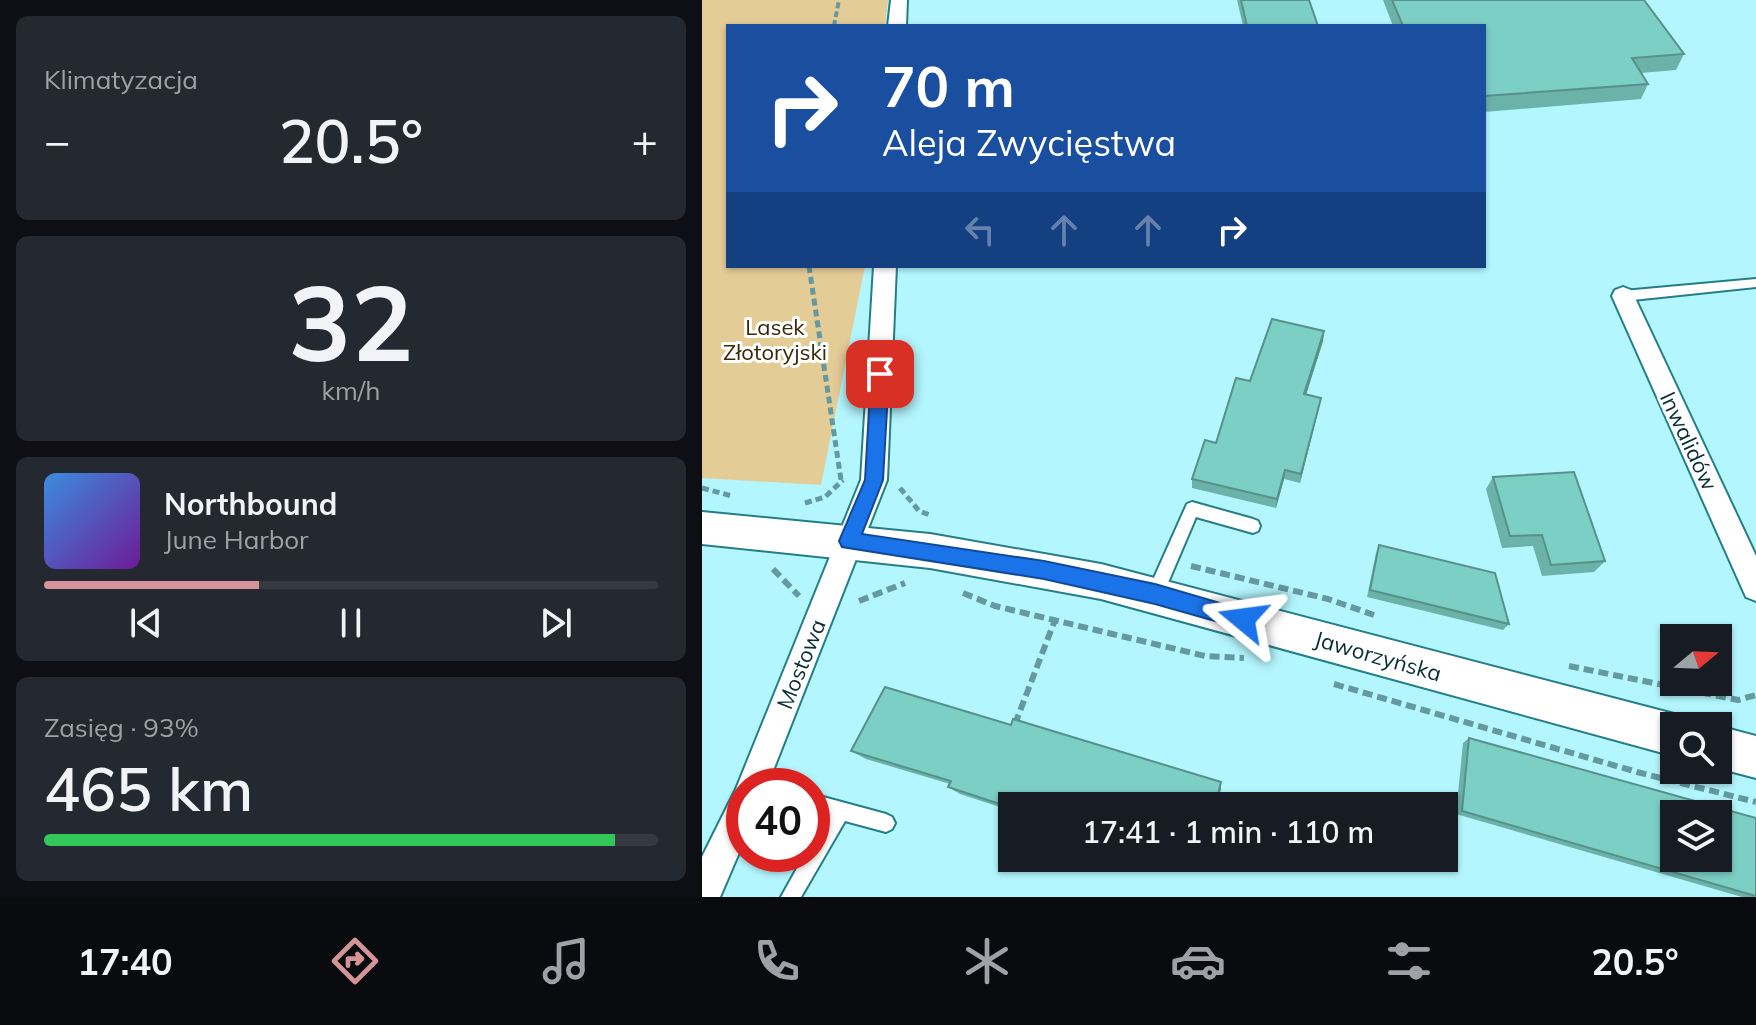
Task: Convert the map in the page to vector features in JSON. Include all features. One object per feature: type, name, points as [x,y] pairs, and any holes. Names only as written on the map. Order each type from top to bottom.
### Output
[{"type":"street","points":[[897,24],[899,0]]},
{"type":"street","name":"Mostowa","points":[[758,768],[874,480],[885,268]]},
{"type":"street","name":"Inwalidów","points":[[1623,296],[1756,587]]},
{"type":"street","name":"Jaworzyńska","points":[[702,528],[849,541],[1044,570],[1155,594],[1660,731]]},
{"type":"street","points":[[1732,751],[1756,757]]},
{"type":"street","points":[[702,897],[726,843]]},
{"type":"lane","points":[[1623,296],[1756,283]]},
{"type":"lane","points":[[1155,594],[1192,509],[1253,526]]},
{"type":"lane","points":[[830,808],[886,823]]},
{"type":"lane","points":[[790,897],[841,811]]},
{"type":"path","points":[[834,24],[839,0]]},
{"type":"path","points":[[797,502],[825,497],[841,480],[809,268]]},
{"type":"path","points":[[770,565],[797,596]]},
{"type":"path","points":[[847,606],[883,590],[911,585]]},
{"type":"path","points":[[949,591],[1205,656],[1252,658]]},
{"type":"path","points":[[1009,737],[1055,620]]},
{"type":"path","points":[[1327,681],[1579,755],[1756,802]]},
{"type":"green space","name":"Lasek Złotoryjski","points":[[702,0],[888,0],[885,24],[726,24],[726,268],[865,268],[821,485],[702,478]]},
{"type":"building","points":[[1241,0],[1309,0],[1317,24],[1247,24]]},
{"type":"building","points":[[1392,0],[1644,0],[1684,54],[1632,58],[1648,84],[1486,96],[1486,24],[1402,24]]},
{"type":"building","points":[[1272,319],[1324,331],[1304,394],[1321,398],[1301,474],[1285,470],[1277,499],[1192,479],[1205,440],[1216,443],[1236,378],[1250,381]]},
{"type":"building","points":[[1574,472],[1605,561],[1551,565],[1542,535],[1510,536],[1493,477]]},
{"type":"building","points":[[1379,545],[1495,573],[1509,624],[1370,590]]},
{"type":"building","points":[[885,687],[1011,725],[1013,719],[1221,782],[1218,792],[998,792],[998,803],[948,787],[951,781],[851,751]]},
{"type":"building","points":[[1469,738],[1691,800],[1660,800],[1660,868],[1462,811]]},
{"type":"building","points":[[1732,811],[1756,818],[1756,896],[1673,872],[1732,872]]},
{"type":"route","points":[[880,374],[874,480],[849,541],[1044,570],[1155,594],[1243,619]]}]
